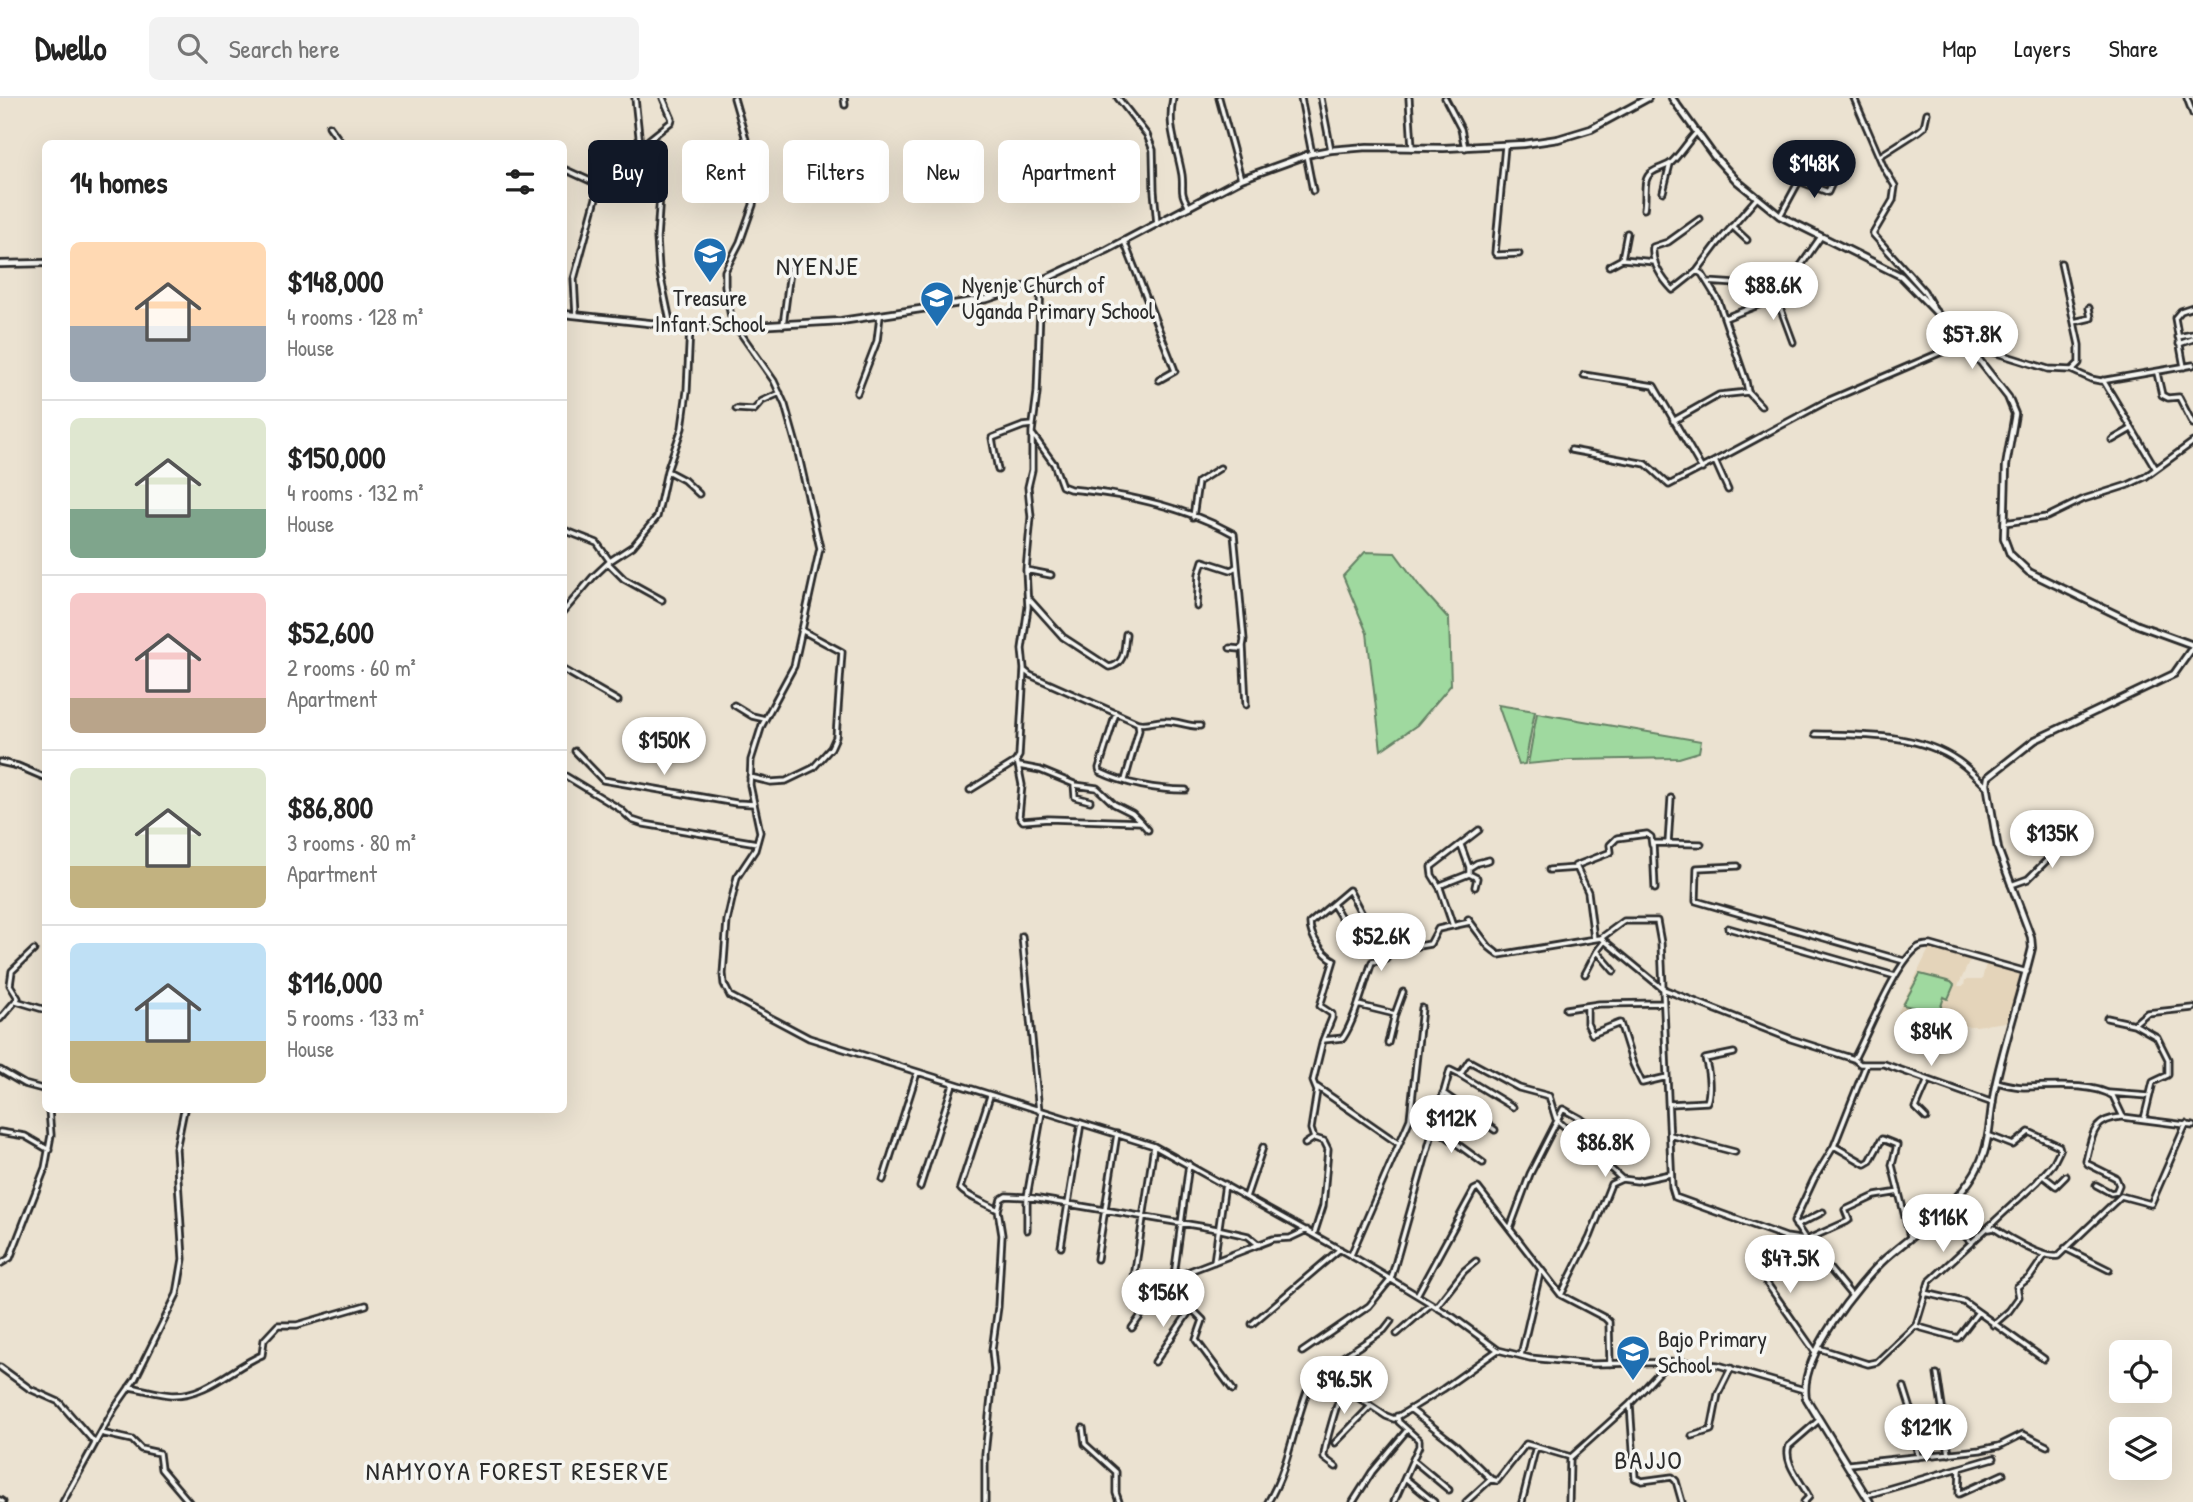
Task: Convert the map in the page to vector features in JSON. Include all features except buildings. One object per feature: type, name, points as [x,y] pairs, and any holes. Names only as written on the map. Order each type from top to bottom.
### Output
[{"type":"street","points":[[635,98],[639,140]]},
{"type":"street","points":[[647,140],[673,121],[663,98]]},
{"type":"street","points":[[734,98],[749,150],[754,195],[740,242],[725,271],[725,286],[735,327],[780,393],[796,444],[819,545],[794,666],[765,719],[755,745],[750,777],[760,832],[757,843],[734,885],[723,957],[726,991],[730,996],[802,1035],[1154,1146],[1351,1255],[1434,1305],[1497,1350],[1561,1361],[1610,1364],[1701,1363],[1731,1368],[1804,1390]]},
{"type":"street","points":[[844,98],[845,104]]},
{"type":"street","points":[[1118,98],[1147,135],[1153,150],[1157,224]]},
{"type":"street","points":[[1173,98],[1171,128],[1182,177],[1181,190],[1189,207]]},
{"type":"street","points":[[1219,98],[1241,179]]},
{"type":"street","points":[[1301,98],[1313,191]]},
{"type":"street","points":[[1321,98],[1331,150]]},
{"type":"street","points":[[1409,98],[1412,148]]},
{"type":"street","points":[[1445,98],[1461,129],[1465,148]]},
{"type":"street","points":[[567,314],[671,326],[735,327],[880,316],[986,299],[1041,281],[1241,179],[1309,154],[1331,150],[1505,146],[1576,134],[1648,98]]},
{"type":"street","points":[[1672,98],[1737,181],[1780,216],[1900,276],[1965,342],[2008,397],[2015,414],[2006,466],[2004,523],[2006,548],[2014,559],[2029,572],[2138,625],[2193,646],[2174,674],[2050,732],[2023,748],[1990,775],[1988,788],[1997,849],[2032,943],[2027,972],[1996,1082],[1986,1152],[1976,1173],[1959,1195],[1879,1265],[1853,1297],[1816,1350],[1804,1390],[1806,1398],[1870,1502]]},
{"type":"street","points":[[1854,98],[1895,186],[1895,194],[1873,234],[1924,291],[1933,308]]},
{"type":"street","points":[[2187,98],[2193,114]]},
{"type":"street","points":[[1880,156],[1924,127],[1927,113]]},
{"type":"street","points":[[329,126],[339,140]]},
{"type":"street","points":[[1663,192],[1670,164],[1697,132]]},
{"type":"street","points":[[1505,146],[1495,253],[1519,254]]},
{"type":"street","points":[[1644,209],[1646,180],[1654,170],[1670,164]]},
{"type":"street","points":[[567,170],[588,180]]},
{"type":"street","points":[[1780,216],[1799,181],[1828,192],[1832,183]]},
{"type":"street","points":[[1700,219],[1668,242],[1653,247],[1655,261],[1673,290],[1697,271],[1757,198]]},
{"type":"street","points":[[576,315],[574,279],[595,203]]},
{"type":"street","points":[[659,203],[657,238],[659,269],[671,326]]},
{"type":"street","points":[[1732,226],[1747,240]]},
{"type":"street","points":[[1622,259],[1627,233]]},
{"type":"street","points":[[1726,318],[1776,296],[1792,280],[1820,238]]},
{"type":"street","points":[[1124,241],[1175,371],[1159,380]]},
{"type":"street","points":[[1609,266],[1622,259],[1655,261]]},
{"type":"street","points":[[2062,262],[2079,345],[2077,367],[2071,370]]},
{"type":"street","points":[[0,264],[42,263]]},
{"type":"street","points":[[783,325],[791,264]]},
{"type":"street","points":[[1697,271],[1702,274],[1718,300],[1748,392],[1761,405]]},
{"type":"street","points":[[970,790],[1017,760],[1019,755],[1024,669],[1022,649],[1028,597],[1026,570],[1031,517],[1028,487],[1032,470],[1032,425],[1037,393],[1041,281]]},
{"type":"street","points":[[1707,282],[1737,284]]},
{"type":"street","points":[[1776,296],[1793,342]]},
{"type":"street","points":[[2184,367],[2175,318],[2181,311],[2193,307]]},
{"type":"street","points":[[2074,323],[2091,318],[2089,309]]},
{"type":"street","points":[[857,393],[877,341],[880,316]]},
{"type":"street","points":[[567,608],[609,562],[633,546],[654,522],[661,504],[667,471],[682,428],[690,327]]},
{"type":"street","points":[[2178,337],[2193,337]]},
{"type":"street","points":[[2179,345],[2193,337]]},
{"type":"street","points":[[1571,450],[1646,464],[1670,485],[1825,402],[1965,342]]},
{"type":"street","points":[[1972,351],[1984,349],[2048,369],[2071,370],[2091,379],[2103,380],[2193,365]]},
{"type":"street","points":[[2157,372],[2162,395],[2168,398],[2179,397],[2193,424]]},
{"type":"street","points":[[1584,375],[1654,386],[1702,469]]},
{"type":"street","points":[[2103,380],[2156,469]]},
{"type":"street","points":[[1674,421],[1719,395],[1748,392]]},
{"type":"street","points":[[736,409],[754,410],[762,401],[780,393]]},
{"type":"street","points":[[998,470],[992,445],[993,437],[1032,425]]},
{"type":"street","points":[[2112,440],[2131,429]]},
{"type":"street","points":[[1032,433],[1054,464],[1062,486],[1127,498],[1193,517],[1234,534],[1244,646],[1246,705]]},
{"type":"street","points":[[2004,523],[2037,519],[2057,513],[2084,499],[2128,485],[2156,469],[2193,442]]},
{"type":"street","points":[[1716,461],[1728,490]]},
{"type":"street","points":[[1193,517],[1198,482],[1220,468]]},
{"type":"street","points":[[667,471],[684,480],[699,494]]},
{"type":"street","points":[[567,531],[597,543],[624,579],[662,600]]},
{"type":"street","points":[[1197,607],[1201,563],[1203,561],[1231,570],[1236,567]]},
{"type":"street","points":[[1026,570],[1051,575]]},
{"type":"street","points":[[1028,597],[1063,637],[1109,667],[1115,667],[1123,660],[1126,634]]},
{"type":"street","points":[[750,777],[771,782],[786,781],[804,774],[818,764],[834,741],[842,652],[801,630]]},
{"type":"street","points":[[1230,648],[1240,649],[1244,646]]},
{"type":"street","points":[[1024,669],[1030,676],[1138,723],[1148,725],[1162,720],[1183,723],[1189,727],[1200,726]]},
{"type":"street","points":[[567,672],[618,701]]},
{"type":"street","points":[[734,705],[752,716],[765,719]]},
{"type":"street","points":[[1116,713],[1099,768],[1102,773],[1144,786],[1186,790]]},
{"type":"street","points":[[1125,780],[1139,730],[1138,723]]},
{"type":"street","points":[[1815,734],[1878,736],[1922,744],[1942,751],[1960,762],[1988,788]]},
{"type":"street","points":[[575,751],[603,780],[754,804]]},
{"type":"street","points":[[1017,760],[1022,785],[1019,816],[1023,821],[1048,819],[1141,822]]},
{"type":"street","points":[[0,762],[19,766],[42,776]]},
{"type":"street","points":[[1019,766],[1040,770],[1075,785],[1097,788],[1114,804],[1132,813],[1147,830]]},
{"type":"street","points":[[567,777],[620,809],[632,820],[757,843]]},
{"type":"street","points":[[1075,785],[1075,797],[1090,801]]},
{"type":"street","points":[[1668,844],[1671,798]]},
{"type":"street","points":[[1453,926],[1431,867],[1479,830]]},
{"type":"street","points":[[2011,885],[2028,879],[2055,852],[2057,848],[2054,833]]},
{"type":"street","points":[[1549,870],[1575,866],[1611,852],[1610,845],[1617,838],[1647,834],[1652,845],[1655,890]]},
{"type":"street","points":[[1652,845],[1701,844]]},
{"type":"street","points":[[1461,845],[1469,874]]},
{"type":"street","points":[[1469,868],[1489,860]]},
{"type":"street","points":[[1575,866],[1588,892],[1594,939]]},
{"type":"street","points":[[1738,866],[1698,868],[1696,901],[1904,961]]},
{"type":"street","points":[[1440,888],[1446,882],[1469,874],[1477,878],[1475,887]]},
{"type":"street","points":[[1314,1138],[1311,1129],[1317,1095],[1314,1081],[1322,1040],[1332,1018],[1332,1014],[1320,1006],[1334,960],[1325,956],[1309,927],[1310,923],[1349,890],[1386,958],[1372,962],[1358,1005],[1343,1038],[1322,1040]]},
{"type":"street","points":[[1333,904],[1354,939]]},
{"type":"street","points":[[1384,952],[1430,944],[1438,929],[1469,921],[1494,953],[1499,955],[1594,939],[1602,940],[1662,989],[1791,1039],[1854,1059],[1856,1062],[1866,1065],[1880,1063],[1993,1103]]},
{"type":"street","points":[[1585,974],[1602,940],[1624,921],[1657,921],[1661,943],[1670,1104],[1672,1191],[1675,1197],[1786,1237],[1806,1240],[1849,1220],[1845,1210],[1875,1196],[1899,1192]]},
{"type":"street","points":[[1728,928],[1895,976]]},
{"type":"street","points":[[1022,936],[1041,1111],[1027,1197],[1027,1230]]},
{"type":"street","points":[[1854,1059],[1895,976],[1904,961],[1920,946],[1931,945],[2027,972]]},
{"type":"street","points":[[0,1019],[16,1001],[17,994],[10,985],[12,971],[34,950]]},
{"type":"street","points":[[1597,951],[1614,971]]},
{"type":"street","points":[[1388,1043],[1403,992]]},
{"type":"street","points":[[16,1001],[42,1009]]},
{"type":"street","points":[[1566,1009],[1663,1003]]},
{"type":"street","points":[[1358,1005],[1395,1014]]},
{"type":"street","points":[[1587,1006],[1587,1023],[1591,1033],[1617,1023],[1621,1026],[1642,1083],[1667,1077]]},
{"type":"street","points":[[2134,1024],[2147,1013],[2193,1008]]},
{"type":"street","points":[[1351,1255],[1410,1119],[1422,1009]]},
{"type":"street","points":[[2107,1018],[2134,1024],[2157,1037],[2168,1059],[2167,1077],[2153,1082],[2144,1119]]},
{"type":"street","points":[[1670,1104],[1707,1102],[1709,1096],[1706,1058],[1734,1052]]},
{"type":"street","points":[[1460,1074],[1469,1061],[1518,1088],[1549,1096],[1556,1119],[1622,1179]]},
{"type":"street","points":[[1853,1297],[1796,1226],[1796,1216],[1834,1146],[1866,1065]]},
{"type":"street","points":[[0,1070],[24,1084],[42,1089]]},
{"type":"street","points":[[1301,1352],[1370,1306],[1391,1279],[1450,1070],[1513,1107]]},
{"type":"street","points":[[883,1180],[917,1073]]},
{"type":"street","points":[[1926,1118],[1916,1108],[1928,1080]]},
{"type":"street","points":[[1996,1082],[2021,1087],[2051,1085],[2148,1096]]},
{"type":"street","points":[[920,1187],[953,1084]]},
{"type":"street","points":[[1315,1085],[1399,1144]]},
{"type":"street","points":[[1443,1093],[1495,1130]]},
{"type":"street","points":[[2109,1093],[2123,1117]]},
{"type":"street","points":[[990,1096],[960,1188],[964,1194],[998,1210]]},
{"type":"street","points":[[1510,1228],[1530,1174],[1556,1119],[1564,1109],[1600,1134]]},
{"type":"street","points":[[0,1264],[10,1258],[45,1168],[50,1150],[49,1113]]},
{"type":"street","points":[[63,1502],[169,1313],[180,1283],[183,1259],[176,1149],[183,1113]]},
{"type":"street","points":[[2096,1185],[2113,1193],[2119,1181],[2086,1163],[2094,1131],[2106,1119],[2123,1117],[2193,1126]]},
{"type":"street","points":[[1060,1247],[1081,1123]]},
{"type":"street","points":[[1987,1229],[1994,1228],[2011,1240],[2056,1257],[2121,1196],[2151,1204],[2186,1124]]},
{"type":"street","points":[[1434,1127],[1483,1163]]},
{"type":"street","points":[[0,1132],[25,1136],[50,1150]]},
{"type":"street","points":[[1786,1237],[1770,1262],[1766,1283],[1816,1350],[1874,1364],[1915,1326],[1929,1282],[2042,1175],[2057,1158],[2060,1150],[2059,1146],[2029,1132],[2013,1145],[1990,1136]]},
{"type":"street","points":[[1097,1259],[1117,1134]]},
{"type":"street","points":[[1670,1135],[1735,1152]]},
{"type":"street","points":[[1305,1144],[1314,1138]]},
{"type":"street","points":[[1314,1138],[1324,1141],[1328,1149],[1323,1206],[1314,1234]]},
{"type":"street","points":[[1834,1146],[1865,1164],[1870,1161],[1882,1139],[1897,1145],[1892,1165],[1910,1238]]},
{"type":"street","points":[[1154,1146],[1134,1287],[1166,1282]]},
{"type":"street","points":[[1246,1197],[1263,1147]]},
{"type":"street","points":[[1174,1276],[1189,1164]]},
{"type":"street","points":[[1561,1295],[1590,1237],[1611,1184],[1622,1179],[1637,1181],[1671,1173]]},
{"type":"street","points":[[2042,1175],[2056,1186],[2066,1176]]},
{"type":"street","points":[[1214,1262],[1225,1184]]},
{"type":"street","points":[[1417,1295],[1475,1188],[1510,1228],[1561,1295],[1609,1322],[1610,1364]]},
{"type":"street","points":[[985,1502],[985,1454],[1001,1247],[998,1210],[999,1202],[1003,1198],[1027,1197],[1217,1229],[1248,1236],[1259,1245]]},
{"type":"street","points":[[1796,1226],[1823,1212]]},
{"type":"street","points":[[1941,1212],[1972,1243]]},
{"type":"street","points":[[1132,1328],[1159,1290],[1174,1276],[1273,1239],[1290,1238],[1307,1230]]},
{"type":"street","points":[[2065,1248],[2109,1270]]},
{"type":"street","points":[[1252,1324],[1340,1249]]},
{"type":"street","points":[[1993,1325],[2009,1311],[2019,1297],[2017,1287],[2030,1277],[2045,1255]]},
{"type":"street","points":[[1396,1334],[1434,1305],[1476,1261]]},
{"type":"street","points":[[1521,1355],[1541,1269]]},
{"type":"street","points":[[1166,1282],[1203,1322],[1196,1338],[1198,1344],[1233,1390]]},
{"type":"street","points":[[1925,1293],[1964,1301],[1993,1325],[2044,1359]]},
{"type":"street","points":[[128,1387],[173,1395],[204,1388],[262,1355],[264,1339],[274,1327],[282,1324],[297,1325],[366,1305]]},
{"type":"street","points":[[1155,1362],[1191,1309]]},
{"type":"street","points":[[1915,1326],[1958,1338],[1978,1312]]},
{"type":"street","points":[[1324,1375],[1340,1359],[1384,1330],[1391,1321]]},
{"type":"street","points":[[1268,1502],[1287,1461],[1312,1378],[1317,1371],[1391,1419],[1443,1389],[1497,1350]]},
{"type":"street","points":[[1569,1502],[1570,1458],[1630,1404],[1668,1363]]},
{"type":"street","points":[[0,1367],[30,1389],[59,1402],[95,1443]]},
{"type":"street","points":[[1692,1436],[1711,1430],[1718,1394],[1731,1368]]},
{"type":"street","points":[[1937,1374],[1949,1454]]},
{"type":"street","points":[[1904,1387],[1910,1406],[1918,1457]]},
{"type":"street","points":[[1336,1467],[1324,1458],[1324,1452],[1338,1402],[1345,1388]]},
{"type":"street","points":[[1630,1404],[1635,1478],[1642,1481],[1672,1477],[1676,1481],[1682,1502]]},
{"type":"street","points":[[1335,1443],[1371,1406]]},
{"type":"street","points":[[1410,1409],[1456,1445],[1494,1481],[1500,1480],[1526,1444],[1570,1458]]},
{"type":"street","points":[[1394,1502],[1419,1440],[1406,1430],[1397,1416]]},
{"type":"street","points":[[1804,1502],[1809,1496],[1792,1467],[1787,1452],[1789,1446],[1819,1420]]},
{"type":"street","points":[[1083,1428],[1086,1444],[1116,1472],[1119,1502]]},
{"type":"street","points":[[1353,1502],[1372,1472],[1406,1430]]},
{"type":"street","points":[[101,1433],[132,1440],[141,1449],[159,1453],[161,1469],[188,1502]]},
{"type":"street","points":[[1849,1465],[1992,1448],[2023,1434],[2047,1446]]},
{"type":"street","points":[[1522,1502],[1536,1446]]},
{"type":"street","points":[[1867,1494],[1994,1458]]},
{"type":"street","points":[[1413,1460],[1449,1490]]},
{"type":"street","points":[[1960,1469],[1959,1494],[2003,1475]]},
{"type":"street","points":[[1405,1478],[1434,1502]]},
{"type":"street","points":[[1466,1502],[1491,1479]]},
{"type":"shaded area","points":[[1930,947],[1971,958],[1958,986],[1964,986],[1965,980],[1982,980],[1986,963],[2024,974],[2011,1019],[1976,1026],[1916,1027],[1898,1012]]},
{"type":"green space","points":[[1365,552],[1395,553],[1449,619],[1451,685],[1417,725],[1381,750],[1367,633],[1343,576]]},
{"type":"green space","points":[[1498,705],[1535,711],[1525,764],[1519,765]]},
{"type":"green space","points":[[1537,713],[1701,741],[1699,752],[1679,758],[1569,760],[1528,764]]},
{"type":"green space","points":[[1920,974],[1954,985],[1948,999],[1944,997],[1939,1013],[1903,1005]]},
{"type":"place","name":"Treasure Infant School","points":[[710,284]]},
{"type":"place","name":"Nyenje Church of Uganda Primary School","points":[[937,328]]},
{"type":"place","name":"Bajo Primary School","points":[[1633,1382]]},
{"type":"district","name":"NYENJE","points":[[818,266]]},
{"type":"district","name":"BAJJO","points":[[1649,1460]]},
{"type":"district","name":"NAMYOYA FOREST RESERVE","points":[[518,1471]]}]
